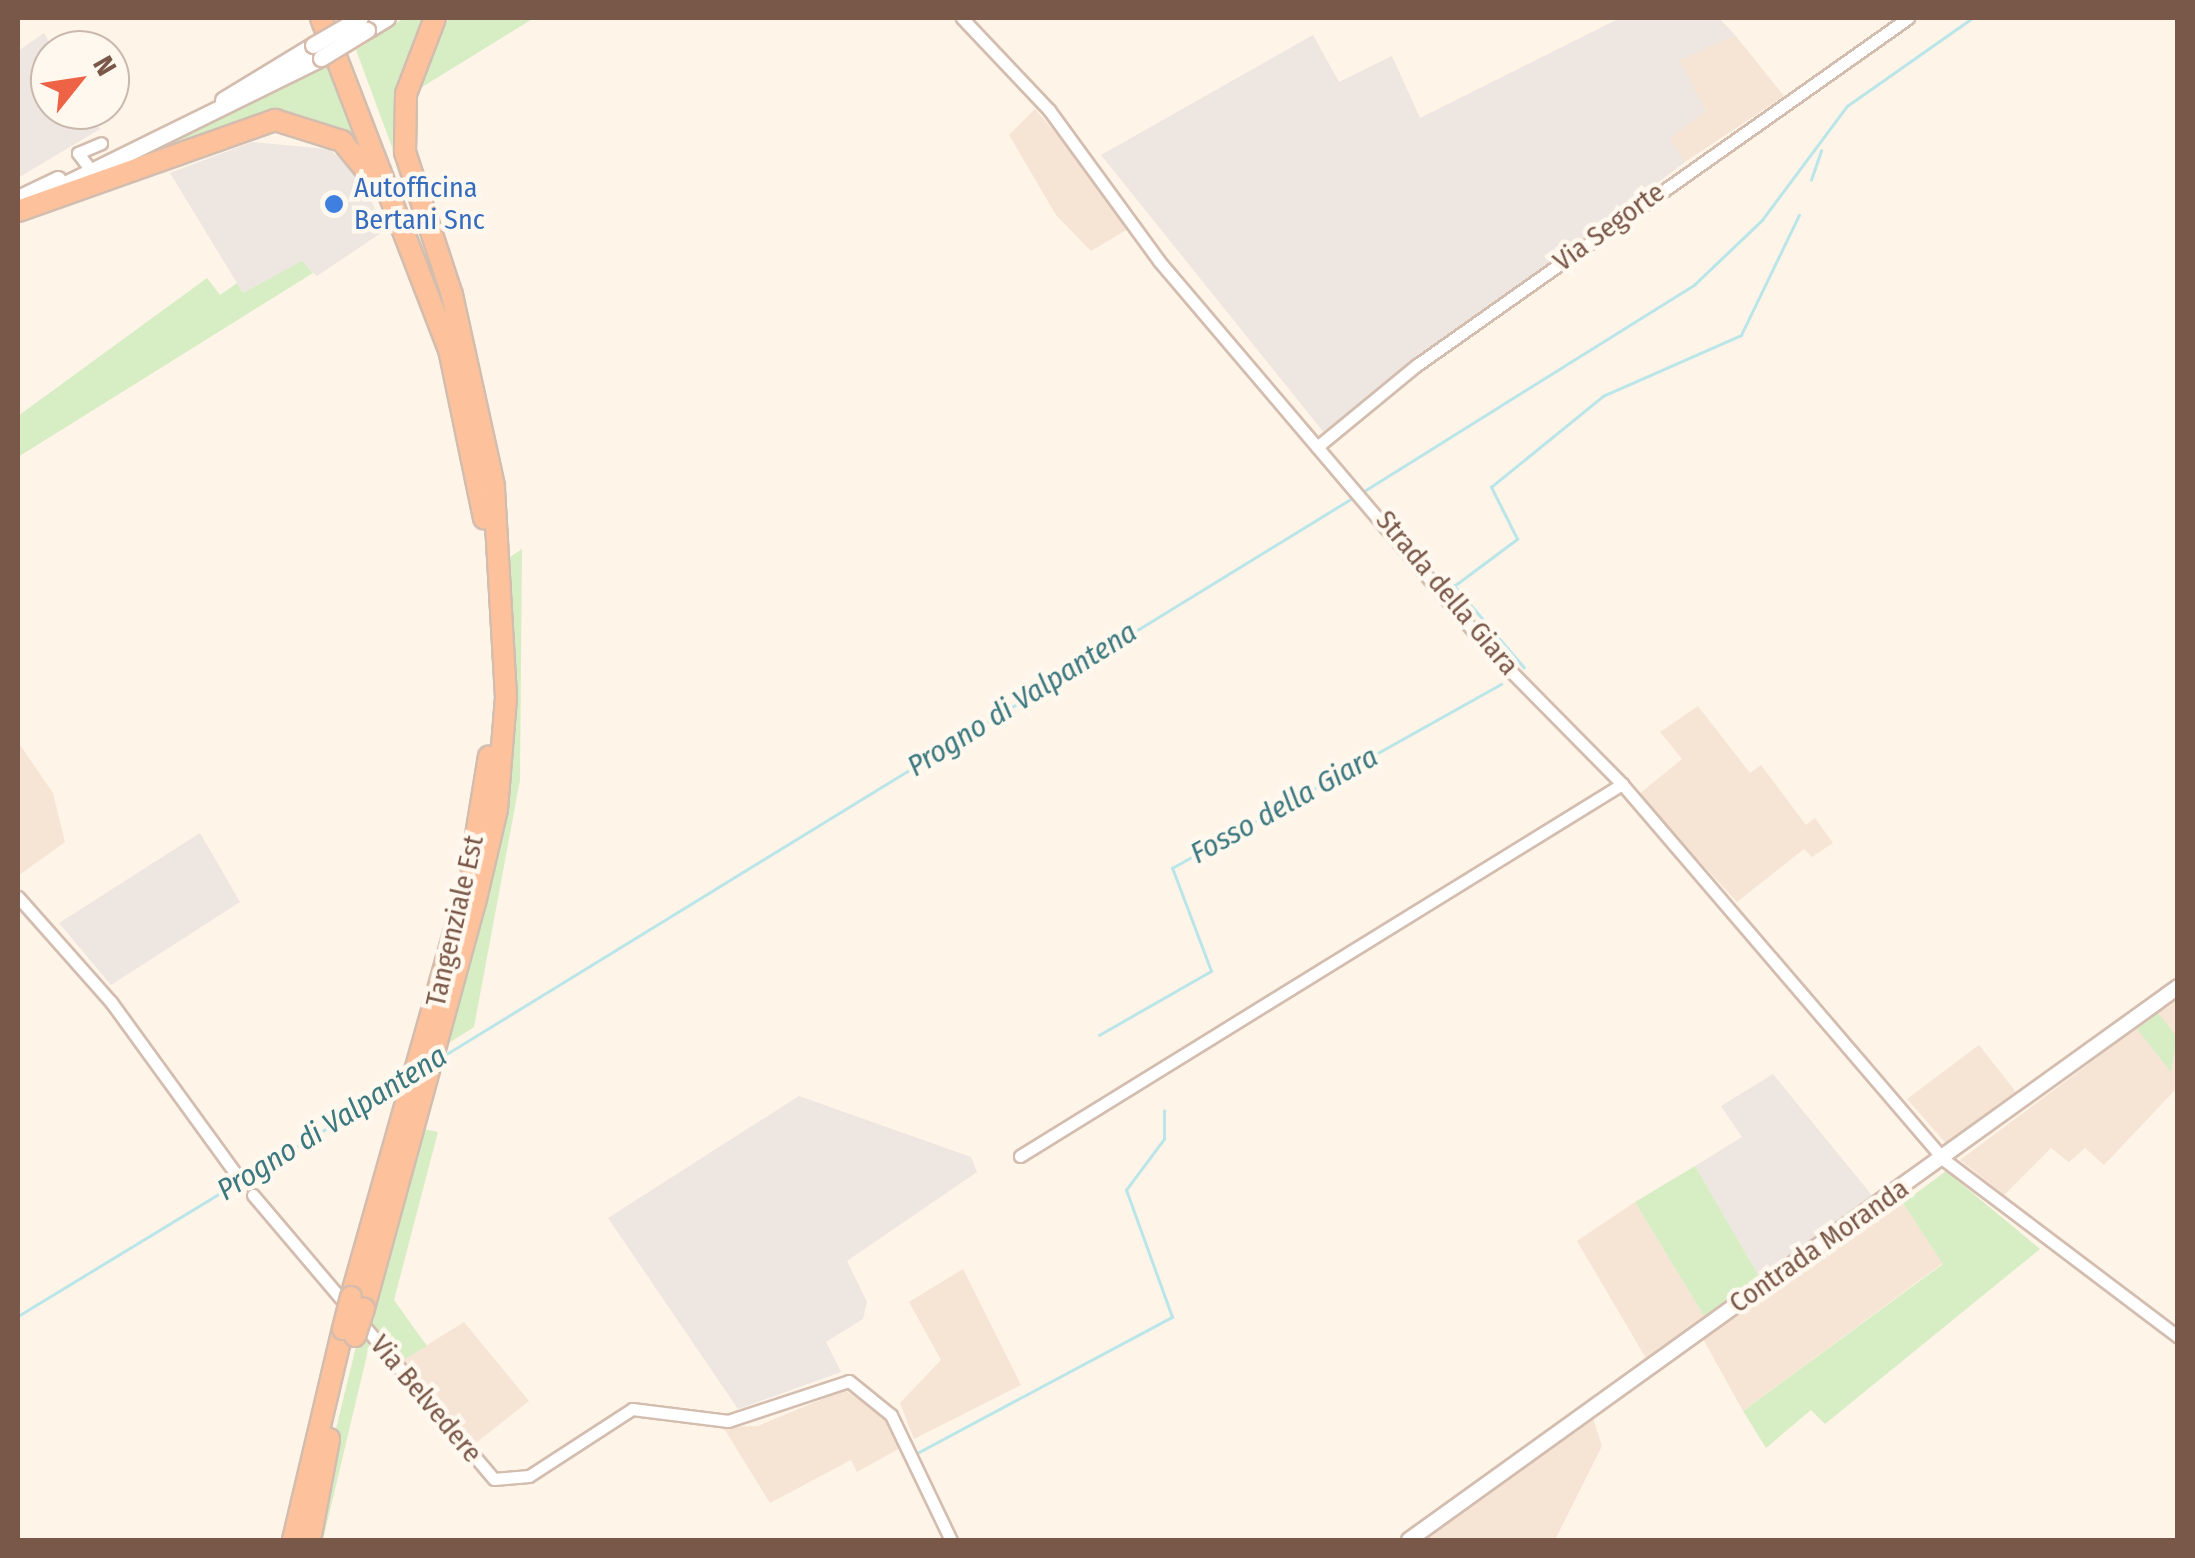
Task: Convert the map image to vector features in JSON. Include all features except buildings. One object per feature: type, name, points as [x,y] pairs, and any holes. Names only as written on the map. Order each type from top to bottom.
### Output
[{"type":"highway","points":[[321,18],[449,349]]},
{"type":"highway","points":[[336,18],[469,363]]},
{"type":"highway","points":[[435,18],[406,94],[405,152],[469,363]]},
{"type":"highway","points":[[18,209],[250,124],[321,129],[376,178],[449,349]]},
{"type":"highway","name":"Tangenziale Est","points":[[406,1139],[470,870],[496,655],[482,496],[449,349]]},
{"type":"highway","name":"Tangenziale Est","points":[[293,1540],[357,1302],[406,1139],[448,1019],[497,808],[506,697],[507,590],[469,363]]},
{"type":"highway","name":"Tangenziale Est","points":[[310,1540],[349,1333]]},
{"type":"main road","points":[[18,209],[364,24],[388,18]]},
{"type":"main road","points":[[18,198],[317,51]]},
{"type":"street","name":"Strada della Giara","points":[[962,18],[1050,110],[1159,261],[1317,446],[1348,476],[1488,647],[1622,784],[1944,1160],[2178,1337]]},
{"type":"street","name":"Via Segorte","points":[[1317,446],[1416,364],[1908,18]]},
{"type":"street","points":[[87,165],[78,153],[101,143]]},
{"type":"street","points":[[1020,1156],[1622,784]]},
{"type":"street","points":[[18,897],[111,1002],[236,1174]]},
{"type":"street","name":"Contrada Moranda","points":[[1409,1540],[1944,1160],[2178,987]]},
{"type":"street","name":"Via Belvedere","points":[[253,1195],[494,1479],[529,1476],[632,1408],[728,1421],[850,1381],[891,1415],[951,1540]]},
{"type":"shaded area","points":[[1620,18],[1719,18],[1735,35],[1680,61],[1706,111],[1670,138],[1685,162],[1325,434],[1101,155],[1313,35],[1339,82],[1392,56],[1420,118]]},
{"type":"shaded area","points":[[1735,35],[1784,96],[1685,162],[1669,138],[1706,111],[1679,61]]},
{"type":"shaded area","points":[[30,43],[30,130],[98,130],[18,178],[18,51]]},
{"type":"shaded area","points":[[1035,109],[1135,225],[1091,251],[1056,215],[1009,135]]},
{"type":"shaded area","points":[[252,142],[329,149],[362,178],[384,231],[317,276],[301,262],[243,293],[170,173]]},
{"type":"shaded area","points":[[1698,706],[1750,773],[1761,765],[1806,825],[1815,818],[1833,843],[1812,857],[1804,849],[1737,902],[1638,795],[1682,759],[1660,732]]},
{"type":"shaded area","points":[[18,742],[53,793],[65,842],[18,876]]},
{"type":"shaded area","points":[[200,833],[240,902],[111,985],[59,923]]},
{"type":"shaded area","points":[[2177,998],[2177,1088],[2104,1165],[2085,1148],[2069,1162],[2051,1148],[2004,1195],[1960,1160]]},
{"type":"shaded area","points":[[1979,1045],[2020,1097],[1950,1148],[1907,1099]]},
{"type":"shaded area","points":[[1773,1074],[1875,1199],[1760,1278],[1695,1166],[1742,1137],[1721,1106]]},
{"type":"shaded area","points":[[799,1096],[971,1157],[977,1172],[847,1261],[867,1302],[863,1319],[826,1342],[841,1372],[738,1409],[608,1218]]},
{"type":"shaded area","points":[[1635,1202],[1704,1316],[1647,1360],[1577,1241]]},
{"type":"shaded area","points":[[1903,1203],[1943,1263],[1743,1411],[1703,1339]]},
{"type":"shaded area","points":[[963,1269],[1021,1385],[914,1439],[900,1403],[941,1360],[909,1302]]},
{"type":"shaded area","points":[[464,1322],[529,1401],[472,1446],[400,1362]]},
{"type":"shaded area","points":[[844,1390],[879,1410],[902,1447],[857,1472],[851,1460],[770,1503],[723,1427],[758,1426]]},
{"type":"shaded area","points":[[1592,1415],[1602,1446],[1555,1540],[1425,1540]]},
{"type":"green space","points":[[404,18],[429,18],[406,70],[402,174],[356,50]]},
{"type":"green space","points":[[449,18],[534,18],[414,92]]},
{"type":"green space","points":[[328,66],[366,161],[299,120],[116,168]]},
{"type":"green space","points":[[302,261],[313,273],[18,457],[18,416],[207,278],[220,295],[237,283],[243,293]]},
{"type":"green space","points":[[522,549],[520,780],[474,1027],[441,1048],[503,794],[507,559]]},
{"type":"green space","points":[[2158,1013],[2177,1037],[2171,1072],[2137,1029]]},
{"type":"green space","points":[[424,1129],[438,1132],[394,1300],[427,1346],[400,1362],[369,1323]]},
{"type":"green space","points":[[1695,1166],[1760,1278],[1704,1316],[1635,1202]]},
{"type":"green space","points":[[1946,1171],[2040,1249],[1825,1424],[1811,1410],[1766,1448],[1743,1411],[1943,1264],[1903,1203]]},
{"type":"green space","points":[[360,1330],[370,1342],[323,1540],[309,1540]]},
{"type":"waterway","name":"Progno di Valpantena","points":[[1361,493],[1694,285],[1762,220],[1847,106],[1972,18]]},
{"type":"waterway","name":"Fosso della Giara","points":[[1811,180],[1821,151]]},
{"type":"waterway","name":"Fosso della Giara","points":[[1524,668],[1454,586],[1517,539],[1491,487],[1603,396],[1741,335],[1799,215]]},
{"type":"waterway","name":"Progno di Valpantena","points":[[440,1058],[1354,497]]},
{"type":"waterway","name":"Fosso della Giara","points":[[1099,1035],[1211,971],[1172,868],[1501,684]]},
{"type":"waterway","name":"Progno di Valpantena","points":[[18,1316],[404,1081]]},
{"type":"waterway","name":"Fosso della Giara","points":[[919,1452],[1172,1317],[1126,1190],[1164,1139],[1164,1111]]},
{"type":"place","name":"Autofficina Bertani Snc","points":[[334,204]]}]
